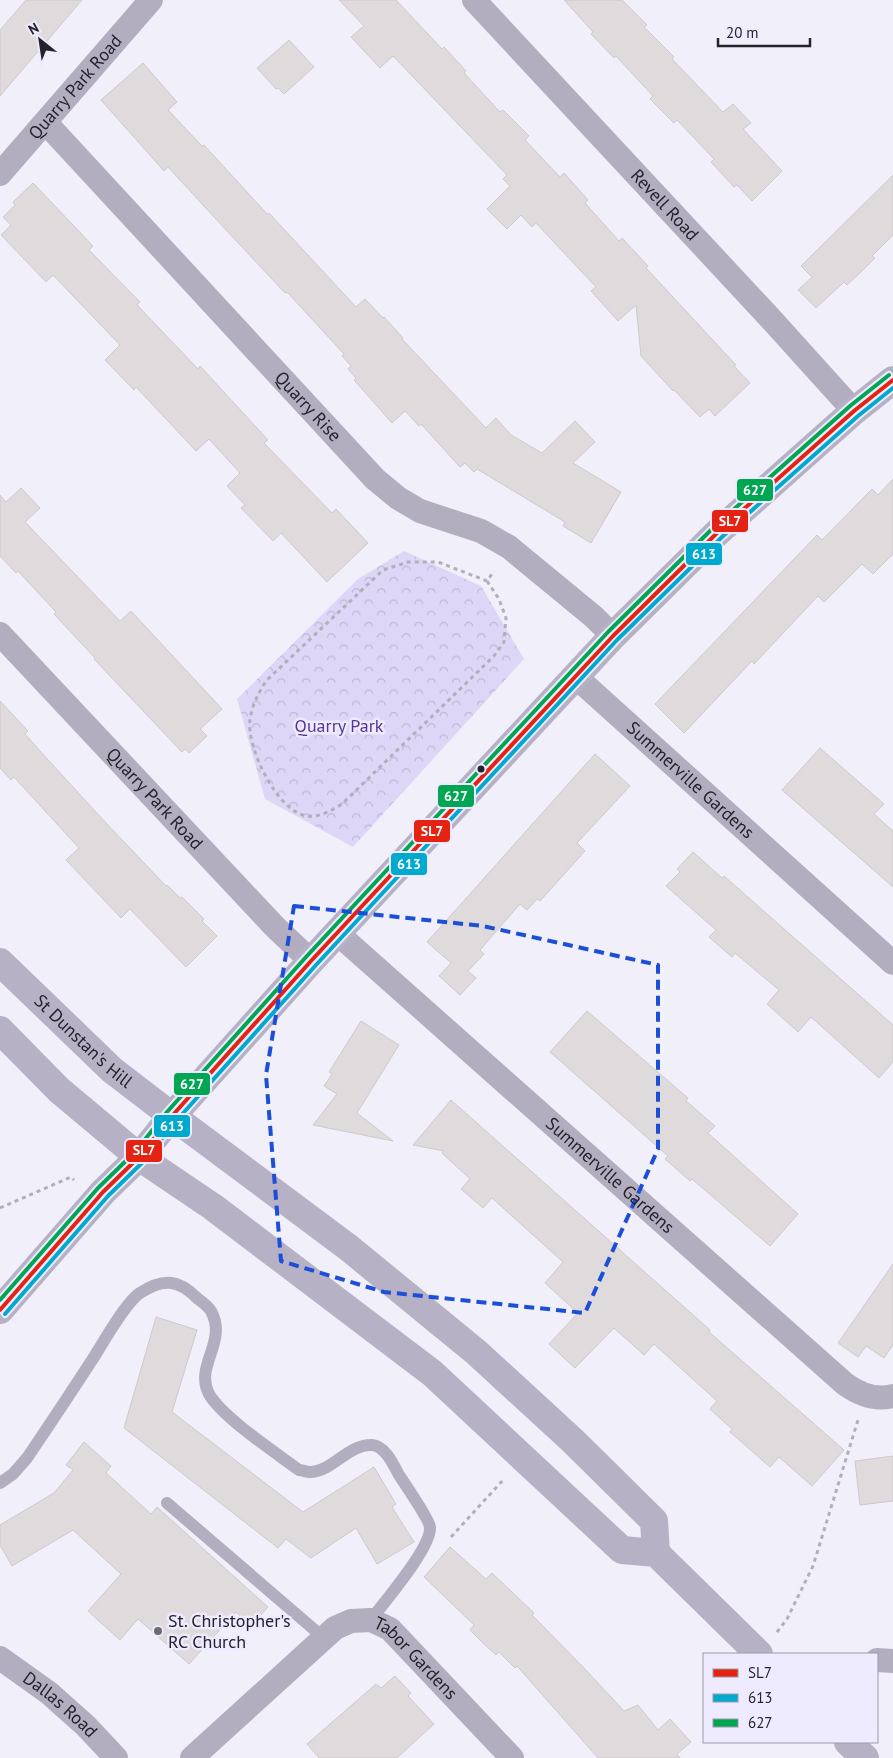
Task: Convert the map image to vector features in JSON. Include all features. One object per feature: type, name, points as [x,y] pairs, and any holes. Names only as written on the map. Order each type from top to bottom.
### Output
[{"type":"highway","points":[[0,1310],[98,1198],[139,1158],[172,1116],[311,961],[612,636],[718,532],[854,411],[893,380]]},
{"type":"highway","name":"St Dunstan's Hill","points":[[0,962],[112,1070],[349,1248],[476,1352],[573,1441],[654,1521],[656,1553]]},
{"type":"highway","points":[[0,1030],[59,1090],[139,1158],[213,1207],[432,1373],[622,1550],[656,1553],[758,1653]]},
{"type":"highway","points":[[849,1743],[865,1758]]},
{"type":"street","name":"Quarry Park Road","points":[[0,174],[151,0]]},
{"type":"street","name":"Revell Road","points":[[474,0],[854,411]]},
{"type":"street","name":"Quarry Rise","points":[[46,122],[375,479],[398,498],[420,511],[481,531],[509,547],[594,618],[612,636]]},
{"type":"street","name":"Quarry Park Road","points":[[0,634],[274,927],[311,961]]},
{"type":"street","name":"Summerville Gardens","points":[[576,677],[893,962]]},
{"type":"street","name":"Summerville Gardens","points":[[337,933],[844,1384],[866,1395],[878,1397],[893,1396]]},
{"type":"street","name":"Tabor Gardens","points":[[192,1758],[335,1628],[351,1622],[371,1620],[390,1629],[512,1758]]},
{"type":"street","name":"Dallas Road","points":[[0,1658],[49,1694],[86,1726],[116,1758]]},
{"type":"street","points":[[878,1660],[893,1661]]},
{"type":"lane","points":[[0,1483],[13,1474],[28,1458],[119,1318],[138,1294],[157,1284],[174,1282],[192,1293],[210,1310],[217,1327],[207,1366],[205,1385],[210,1396],[230,1417],[299,1470],[310,1472],[319,1470],[360,1446],[374,1445],[385,1452],[430,1527],[428,1538],[420,1554],[371,1620]]},
{"type":"lane","points":[[167,1503],[324,1638]]},
{"type":"path","points":[[487,581],[509,547]]},
{"type":"path","points":[[408,562],[438,562],[487,581],[499,599],[506,618],[504,642],[494,656],[342,804],[323,814],[307,816],[295,812],[282,801],[270,787],[263,771],[253,742],[250,721],[256,696],[266,682],[383,570],[408,562]]},
{"type":"path","points":[[1,1206],[71,1177],[98,1198]]},
{"type":"path","points":[[787,1618],[813,1566],[866,1395]]},
{"type":"path","points":[[420,1554],[443,1546],[523,1458]]},
{"type":"highlighted area","points":[[294,906],[483,926],[658,965],[658,1149],[585,1313],[384,1292],[281,1261],[266,1075]]},
{"type":"green space","name":"Quarry Park","points":[[404,551],[481,586],[524,659],[353,847],[265,799],[237,699],[358,579]]},
{"type":"building","points":[[26,0],[82,0],[0,96],[0,30]]},
{"type":"building","points":[[339,0],[396,0],[442,49],[444,47],[466,71],[464,73],[500,112],[503,110],[529,136],[525,140],[560,177],[564,173],[588,200],[585,203],[619,241],[622,238],[648,266],[646,268],[736,365],[734,366],[750,383],[715,416],[709,409],[700,417],[641,356],[636,305],[618,321],[591,291],[596,287],[536,223],[532,227],[521,215],[507,229],[487,209],[510,186],[503,179],[507,175],[393,56],[380,68],[351,37],[364,26]]},
{"type":"building","points":[[564,0],[622,0],[647,25],[644,27],[674,57],[672,59],[723,112],[733,104],[751,123],[743,129],[782,171],[752,201],[737,185],[734,187],[711,162],[714,159],[677,120],[674,123],[650,99],[653,96],[616,56],[614,58],[591,34],[593,32]]},
{"type":"building","points":[[289,40],[314,67],[284,94],[278,88],[276,89],[257,68]]},
{"type":"building","points":[[143,63],[177,102],[168,110],[202,146],[204,145],[268,215],[269,213],[356,307],[365,299],[384,317],[402,339],[486,428],[496,418],[511,435],[542,453],[575,421],[595,442],[573,463],[621,492],[591,543],[563,526],[565,522],[477,469],[474,472],[465,463],[460,467],[421,424],[419,426],[405,411],[392,423],[354,380],[356,378],[348,369],[351,366],[342,356],[344,354],[168,167],[164,171],[101,100]]},
{"type":"building","points":[[893,175],[893,235],[872,256],[875,258],[862,271],[847,285],[844,282],[816,308],[798,290],[812,277],[801,266]]},
{"type":"building","points":[[33,183],[93,246],[89,250],[140,302],[137,305],[198,369],[200,366],[268,440],[264,443],[332,513],[336,509],[368,543],[327,582],[281,533],[273,541],[241,508],[245,505],[227,486],[240,473],[209,439],[196,451],[136,387],[134,390],[105,360],[120,345],[53,275],[46,282],[1,235],[11,225],[3,217],[15,205],[13,202]]},
{"type":"building","points":[[893,479],[893,554],[873,574],[862,564],[824,602],[818,596],[754,664],[752,661],[684,733],[655,704],[817,535],[822,540],[872,489],[878,495]]},
{"type":"building","points":[[21,488],[40,508],[25,522],[120,621],[131,611],[222,709],[200,729],[207,736],[189,753],[185,749],[182,752],[94,659],[54,614],[56,612],[18,571],[16,573],[0,556],[0,495],[6,502]]},
{"type":"building","points":[[0,701],[28,731],[25,734],[106,823],[166,886],[180,898],[182,897],[204,919],[202,921],[217,936],[186,967],[130,909],[121,918],[66,860],[79,848],[14,777],[11,780],[0,768]]},
{"type":"building","points":[[820,748],[884,804],[874,814],[893,831],[893,887],[782,790]]},
{"type":"building","points":[[595,754],[630,786],[577,843],[585,851],[540,901],[537,899],[527,910],[520,904],[480,950],[484,954],[468,971],[476,978],[460,995],[439,976],[451,963],[427,942]]},
{"type":"building","points":[[693,852],[722,878],[724,876],[893,1025],[893,1062],[879,1078],[811,1017],[798,1032],[767,1004],[779,990],[735,953],[732,957],[709,937],[716,930],[666,886],[680,872],[677,869]]},
{"type":"building","points":[[587,1011],[688,1098],[686,1101],[715,1126],[708,1133],[798,1214],[770,1246],[692,1179],[690,1181],[665,1159],[668,1156],[550,1052]]},
{"type":"building","points":[[361,1021],[399,1045],[357,1113],[393,1141],[313,1125],[337,1094],[324,1086],[332,1074],[329,1072]]},
{"type":"building","points":[[451,1100],[710,1330],[709,1332],[844,1450],[812,1486],[779,1457],[770,1467],[730,1432],[732,1429],[710,1409],[717,1401],[654,1344],[644,1355],[614,1328],[575,1368],[549,1344],[578,1313],[545,1283],[563,1262],[492,1198],[483,1208],[461,1189],[470,1179],[442,1153],[444,1151],[413,1145]]},
{"type":"building","points":[[893,1264],[893,1345],[884,1358],[866,1346],[858,1357],[838,1343]]},
{"type":"building","points":[[156,1317],[197,1330],[172,1412],[303,1512],[374,1467],[396,1504],[392,1507],[414,1542],[377,1564],[356,1528],[311,1558],[286,1539],[278,1548],[124,1428]]},
{"type":"building","points":[[84,1442],[111,1466],[106,1473],[151,1514],[157,1507],[268,1607],[251,1626],[236,1612],[189,1664],[138,1619],[120,1640],[88,1611],[121,1574],[73,1530],[12,1566],[0,1545],[0,1525],[54,1493],[73,1470],[66,1465]]},
{"type":"building","points":[[893,1456],[893,1501],[860,1505],[855,1461]]},
{"type":"building","points":[[450,1547],[486,1579],[492,1573],[534,1613],[532,1615],[624,1711],[638,1705],[658,1730],[670,1719],[691,1742],[677,1754],[680,1758],[598,1758],[517,1666],[515,1668],[499,1652],[496,1655],[483,1643],[470,1630],[474,1625],[424,1577]]},
{"type":"building","points":[[395,1676],[411,1693],[408,1696],[434,1724],[397,1758],[319,1758],[307,1744],[376,1684],[381,1688]]},
{"type":"transit line","name":"627","points":[[0,1300],[98,1188],[134,1153],[167,1112],[306,957],[608,632],[714,527],[850,406],[889,375]]},
{"type":"transit line","name":"SL7","points":[[0,1310],[103,1192],[139,1157],[172,1116],[311,961],[613,636],[718,532],[854,411],[893,380]]},
{"type":"transit line","name":"613","points":[[5,1314],[108,1196],[144,1161],[177,1120],[316,965],[617,640],[722,537],[858,416],[893,388]]},
{"type":"place","name":"St. Christopher's RC Church","points":[[158,1631]]}]
